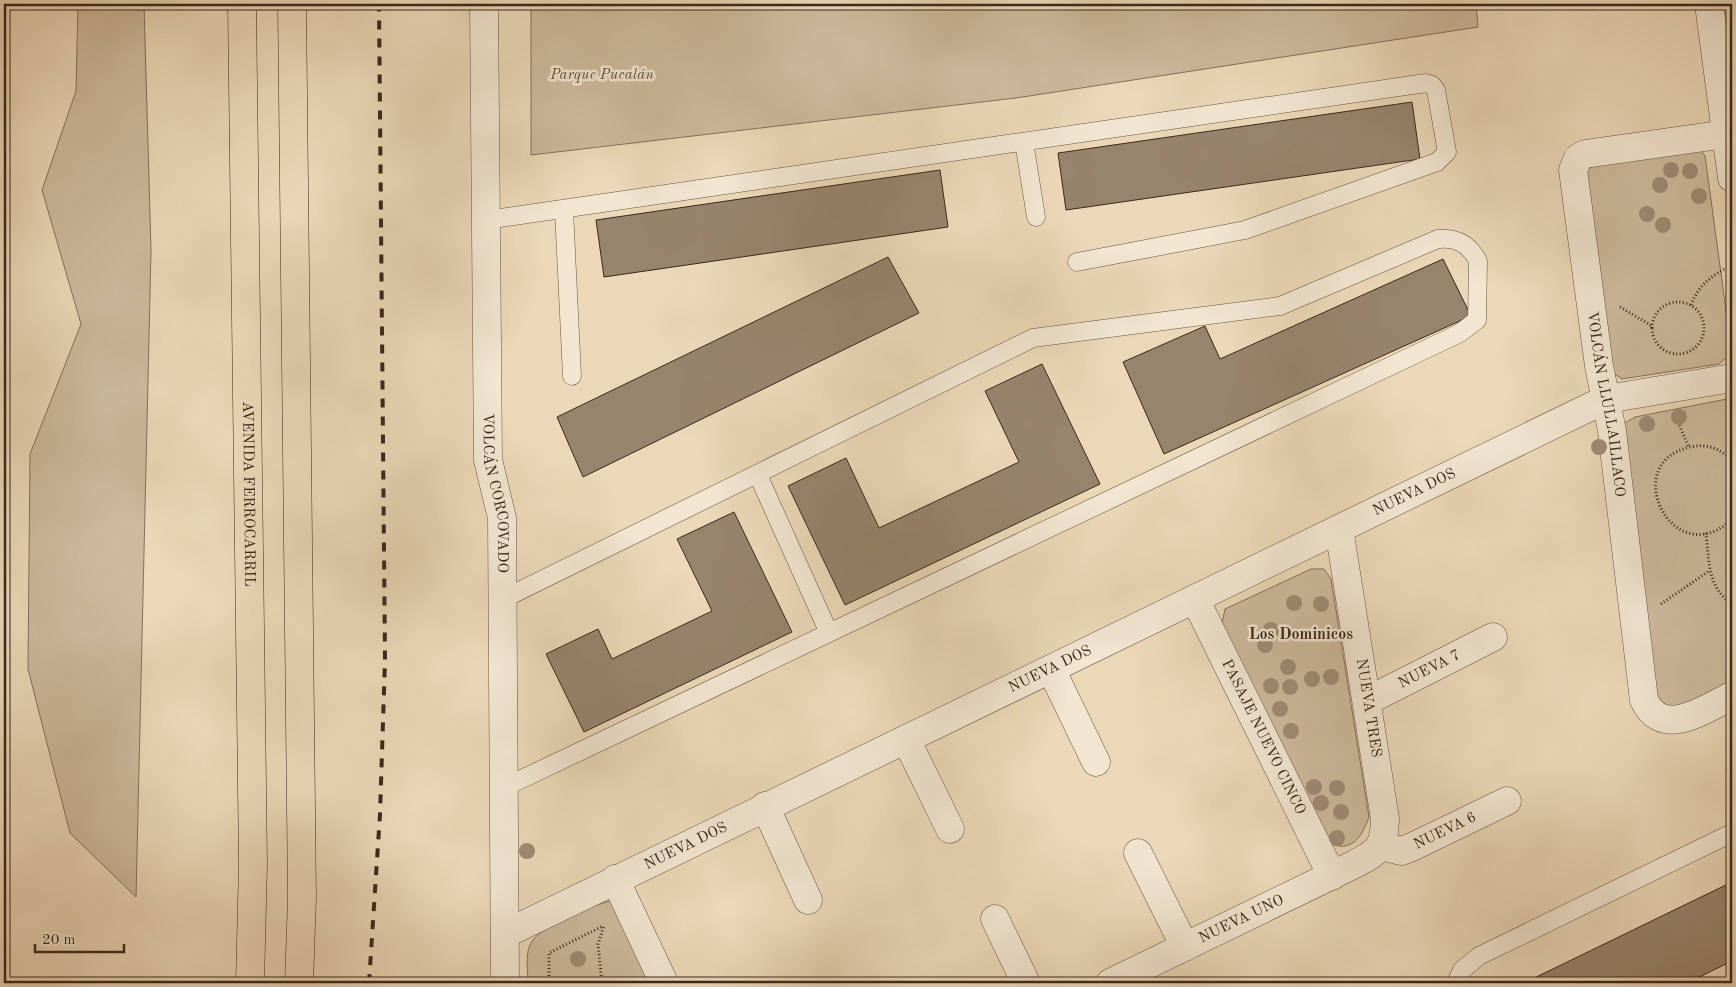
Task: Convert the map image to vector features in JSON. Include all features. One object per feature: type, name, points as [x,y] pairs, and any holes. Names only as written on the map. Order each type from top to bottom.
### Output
[{"type":"main road","name":"AVENIDA FERROCARRIL","points":[[242,4],[253,864],[250,983]]},
{"type":"main road","points":[[292,4],[302,898],[300,983]]},
{"type":"street","name":"VOLCÁN CORCOVADO","points":[[484,4],[488,460],[502,518],[506,983]]},
{"type":"street","points":[[1709,4],[1732,178]]},
{"type":"street","name":"VOLCÁN LLULLAILLACO","points":[[1726,134],[1585,154],[1578,158],[1574,164],[1574,180],[1599,366],[1601,403],[1612,431],[1644,700],[1648,709],[1656,716],[1668,720],[1680,720],[1732,696]]},
{"type":"street","name":"NUEVA DOS","points":[[505,934],[765,806],[1601,403],[1732,378]]},
{"type":"street","name":"NUEVA TRES","points":[[1339,529],[1385,819],[1384,838],[1377,850]]},
{"type":"street","name":"PASAJE NUEVO CINCO","points":[[1195,599],[1332,876]]},
{"type":"street","name":"NUEVA 7","points":[[1367,701],[1493,637]]},
{"type":"street","points":[[1051,669],[1096,762]]},
{"type":"street","points":[[906,739],[950,829]]},
{"type":"street","name":"NUEVA 6","points":[[1377,850],[1401,850],[1412,847],[1507,801]]},
{"type":"street","points":[[765,806],[808,900]]},
{"type":"street","name":"NUEVA UNO","points":[[1110,983],[1332,876],[1377,850]]},
{"type":"street","points":[[1138,853],[1185,947]]},
{"type":"street","points":[[615,879],[664,983]]},
{"type":"street","points":[[995,919],[1026,983]]},
{"type":"lane","points":[[486,220],[1426,83],[1432,85],[1436,90],[1446,152],[1437,162],[1245,230],[1077,262]]},
{"type":"lane","points":[[1024,142],[1036,217]]},
{"type":"lane","points":[[564,210],[572,376]]},
{"type":"lane","points":[[503,599],[758,475],[1032,338],[1280,306],[1438,239],[1449,238],[1459,241],[1467,246],[1478,261],[1477,320],[1460,333],[505,787]]},
{"type":"lane","points":[[758,475],[829,633]]},
{"type":"lane","points":[[1456,983],[1462,970],[1479,956],[1732,833]]},
{"type":"path","points":[[1691,305],[1696,293],[1703,284],[1732,265]]},
{"type":"path","points":[[1674,302],[1691,305],[1702,318],[1704,335],[1700,343],[1686,353],[1678,354],[1661,349],[1652,334],[1654,317],[1658,310],[1674,302]]},
{"type":"path","points":[[1732,460],[1724,453],[1711,447],[1697,445],[1683,448],[1671,455],[1661,467],[1656,482],[1655,496],[1660,511],[1670,522],[1683,531],[1697,534],[1706,533],[1725,526],[1732,519]]},
{"type":"path","points":[[1706,533],[1710,571],[1724,598],[1732,603]]},
{"type":"path","points":[[1635,622],[1710,571]]},
{"type":"path","points":[[549,983],[549,953],[604,926],[598,944],[602,983]]},
{"type":"green space","points":[[78,4],[144,4],[151,251],[136,897],[70,833],[28,669],[30,454],[81,324],[42,190],[76,91]]},
{"type":"green space","name":"Parque Pucalán","points":[[531,4],[1476,4],[1478,27],[1016,98],[531,155]]},
{"type":"green space","points":[[1696,150],[1701,151],[1705,156],[1731,347],[1727,357],[1719,364],[1622,379],[1613,373],[1583,180],[1587,170],[1595,165]]},
{"type":"green space","points":[[1732,398],[1732,685],[1676,713],[1655,701],[1623,424],[1635,417]]},
{"type":"green space","points":[[1311,569],[1324,569],[1331,579],[1369,817],[1358,838],[1348,845],[1342,846],[1326,842],[1222,624],[1225,609]]},
{"type":"green space","points":[[610,901],[619,907],[654,983],[528,983],[528,954],[530,945],[535,938],[553,924],[590,907]]},
{"type":"building","points":[[1412,102],[1420,159],[1066,210],[1058,153]]},
{"type":"building","points":[[940,170],[948,227],[604,277],[596,220]]},
{"type":"building","points":[[888,257],[919,313],[583,477],[557,417]]},
{"type":"building","points":[[1443,259],[1471,316],[1164,454],[1123,362],[1205,326],[1220,359]]},
{"type":"building","points":[[1042,364],[1100,484],[845,605],[788,486],[846,458],[879,528],[1019,462],[985,391]]},
{"type":"building","points":[[734,512],[792,632],[584,732],[546,654],[598,629],[612,659],[712,611],[677,539]]},
{"type":"building","points":[[1732,882],[1732,961],[1687,983],[1524,983]]},
{"type":"railway","points":[[369,983],[380,814],[385,660],[379,4]]},
{"type":"district","name":"Los Dominicos","points":[[1301,635]]}]
